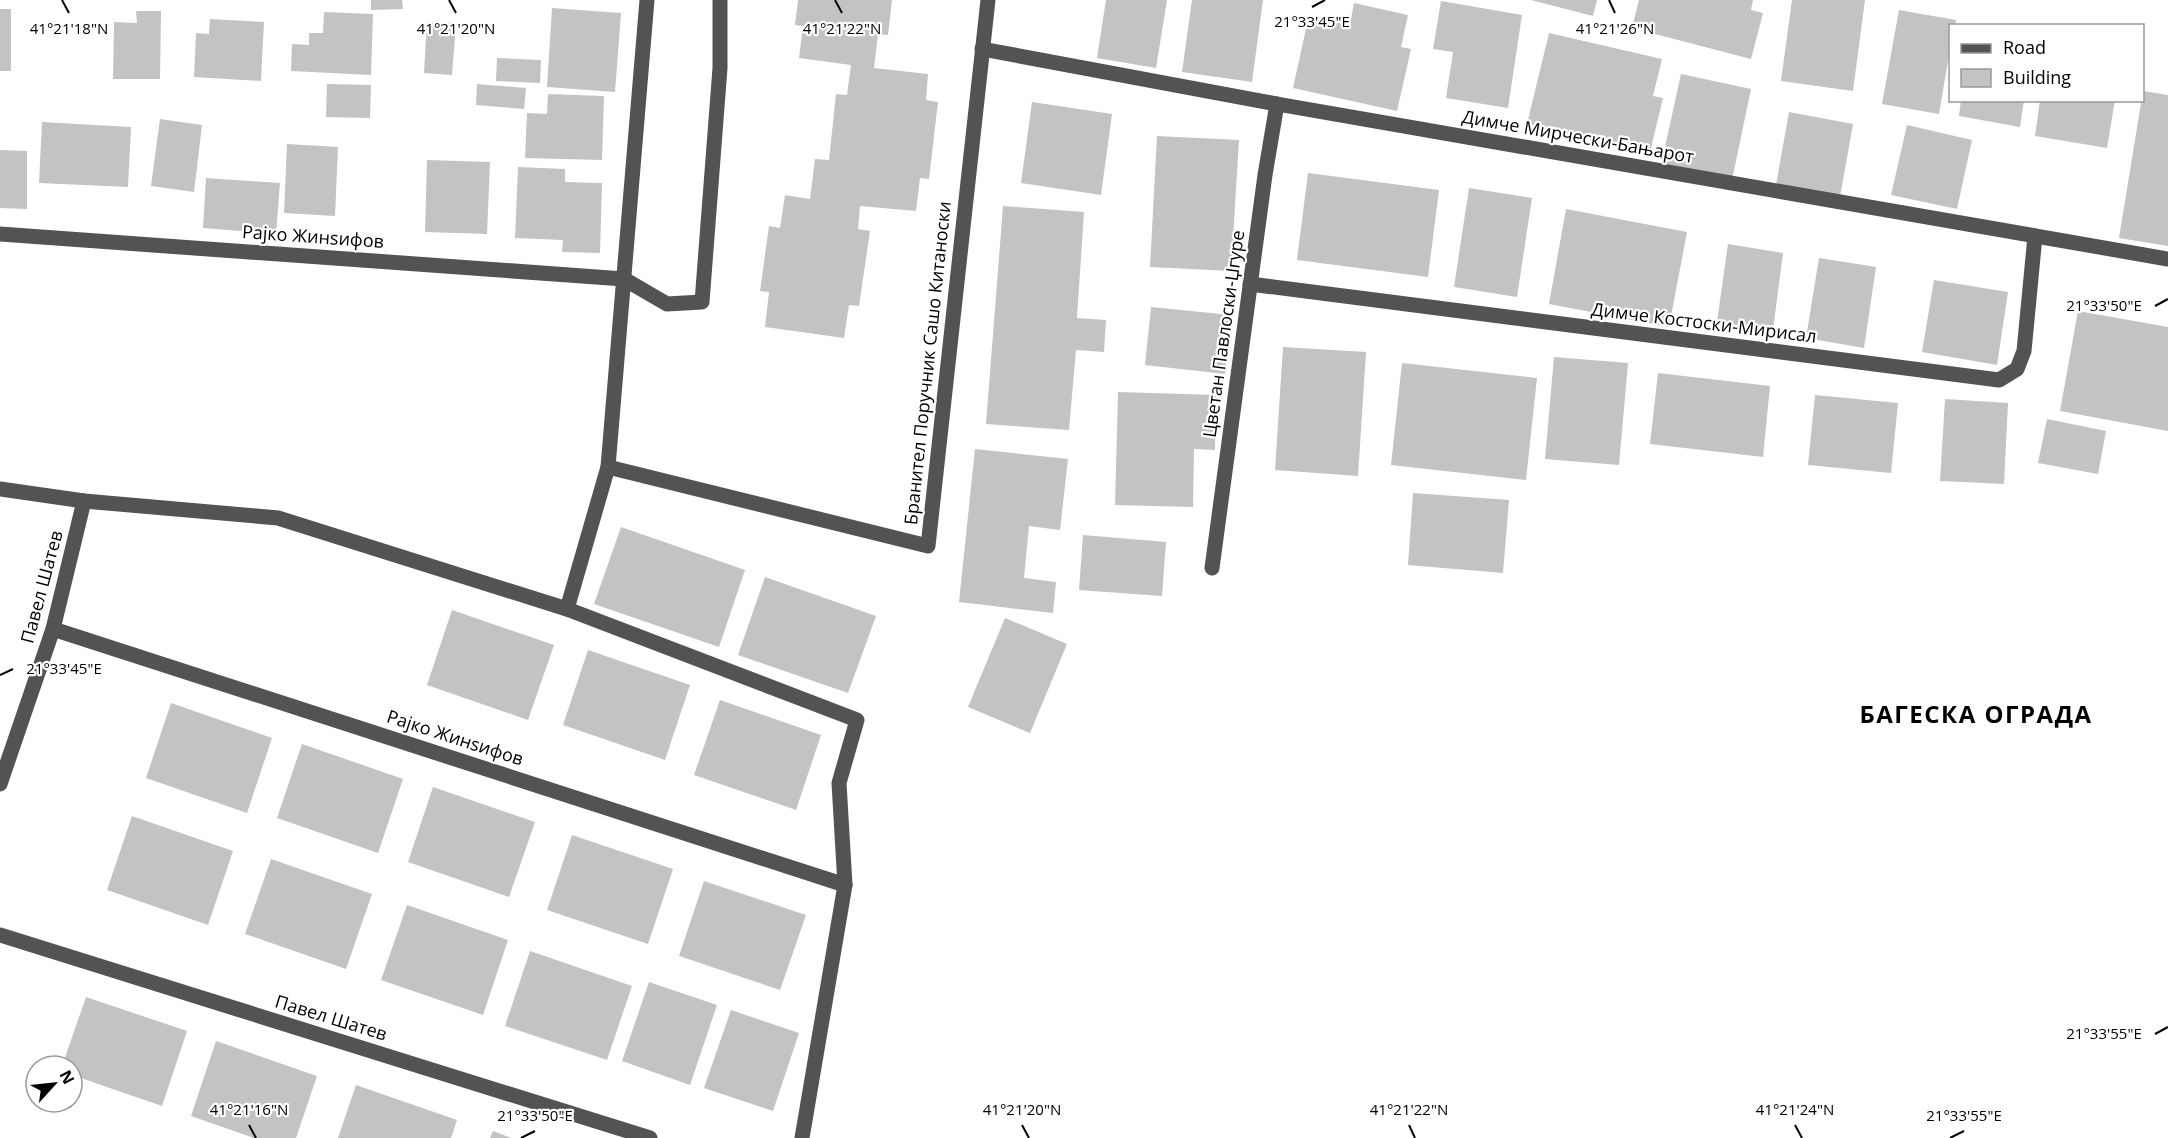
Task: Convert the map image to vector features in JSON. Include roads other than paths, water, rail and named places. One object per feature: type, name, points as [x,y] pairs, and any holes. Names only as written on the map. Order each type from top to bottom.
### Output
[{"type":"street","points":[[567,609],[608,467],[647,0]]},
{"type":"street","points":[[624,279],[667,304],[702,302],[720,68],[720,0]]},
{"type":"street","name":"Бранител Поручник Сашо Китаноски","points":[[608,467],[928,546],[988,0]]},
{"type":"street","name":"Димче Мирчески-Бањарот","points":[[982,49],[1277,104],[2168,260]]},
{"type":"street","name":"Цветан Павлоски-Џгуре","points":[[1212,568],[1277,104]]},
{"type":"street","name":"Рајко Жинѕифов","points":[[0,234],[624,279]]},
{"type":"street","name":"Димче Костоски-Мирисал","points":[[1250,284],[1999,380],[2017,369],[2024,351],[2035,236]]},
{"type":"street","points":[[0,489],[84,501],[278,518],[567,609],[857,720],[839,783],[845,885],[802,1138]]},
{"type":"street","name":"Павел Шатев","points":[[0,784],[53,629],[84,501]]},
{"type":"street","name":"Рајко Жинѕифов","points":[[53,629],[845,885]]},
{"type":"street","name":"Павел Шатев","points":[[0,935],[650,1138]]},
{"type":"district","name":"БАГЕСКА ОГРАДА","points":[[1976,715]]}]
